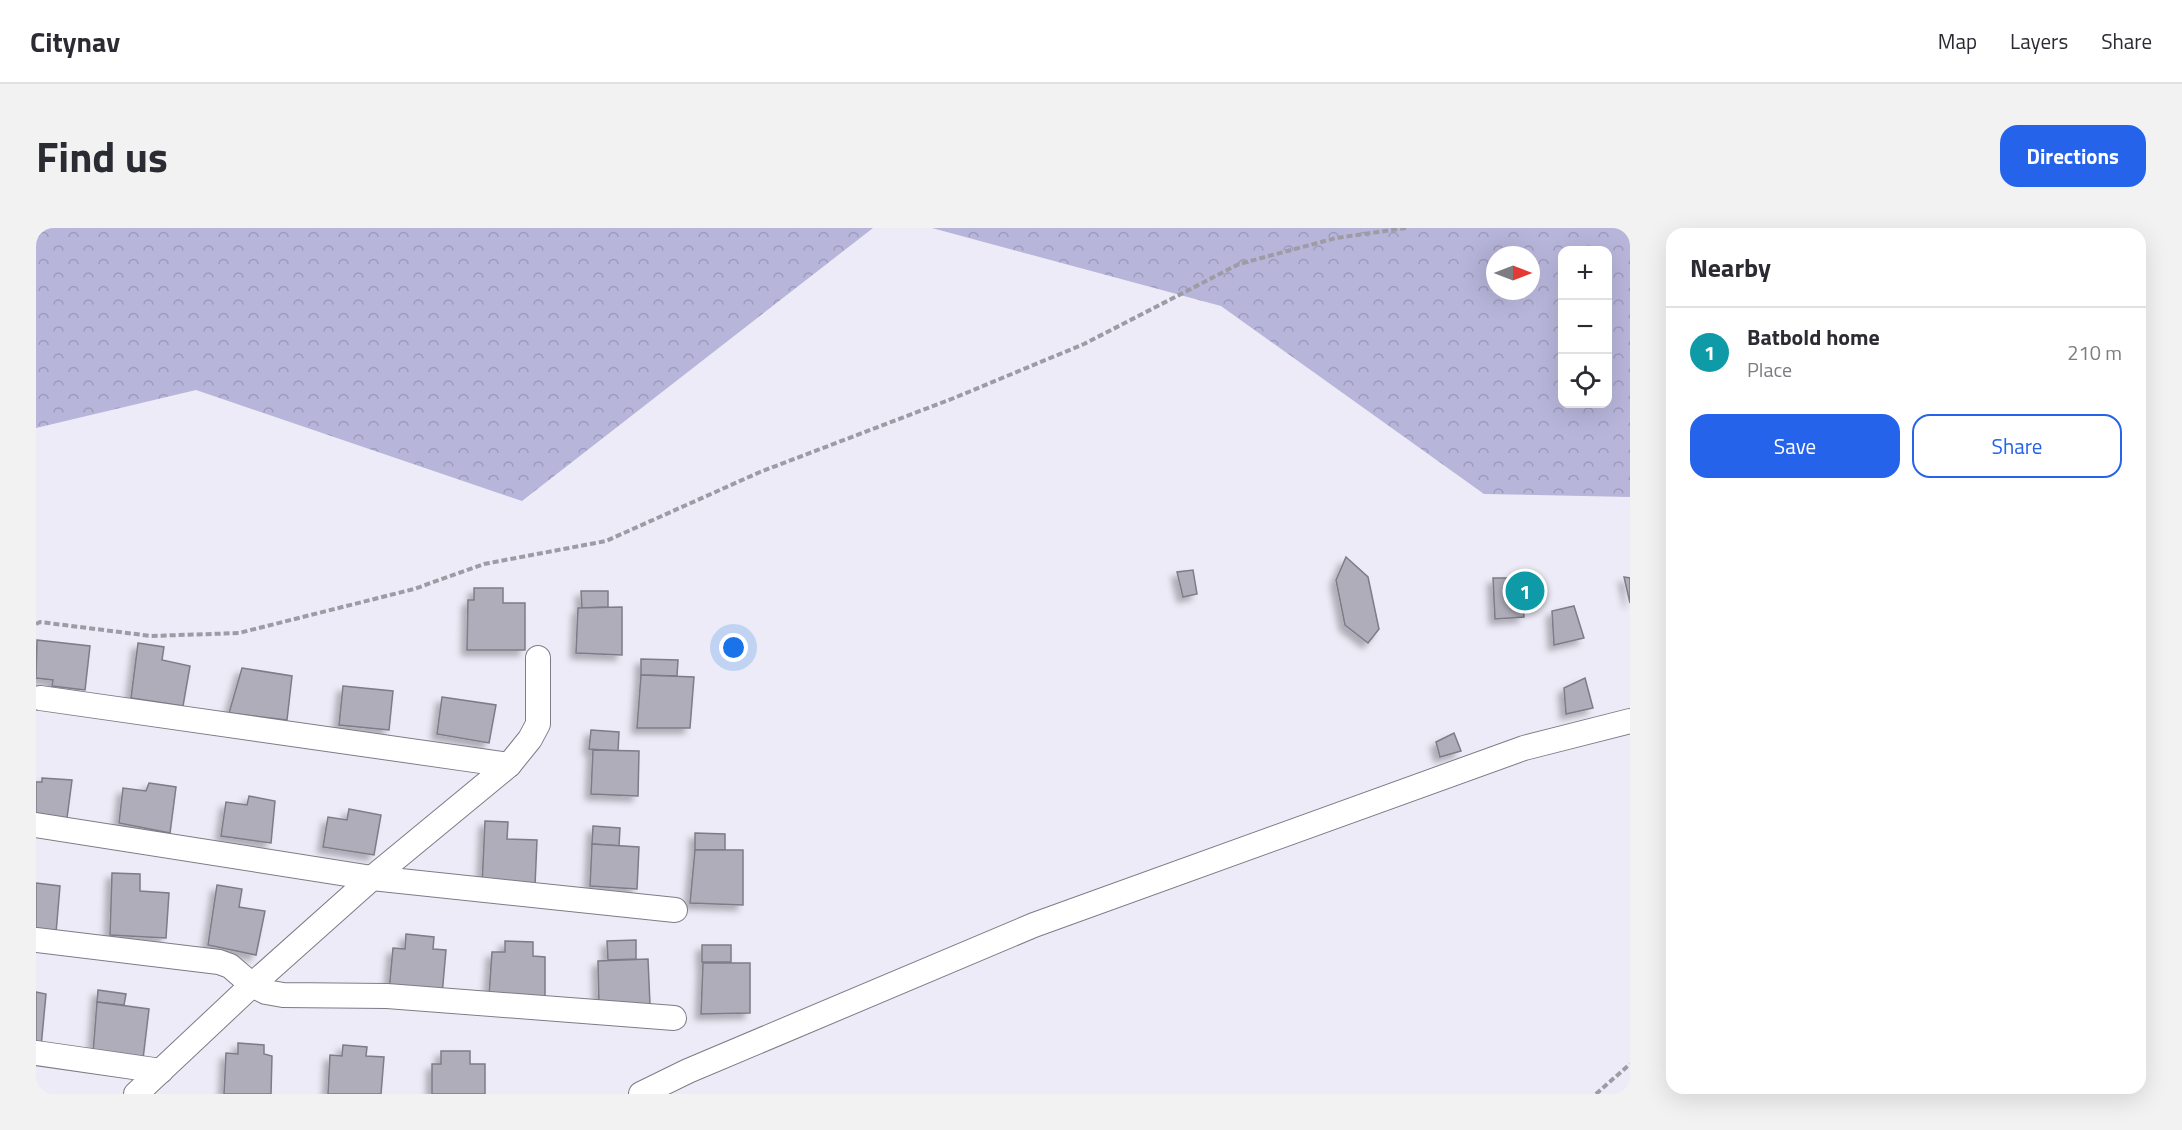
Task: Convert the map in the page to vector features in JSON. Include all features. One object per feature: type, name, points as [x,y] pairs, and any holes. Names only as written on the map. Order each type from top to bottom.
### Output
[{"type":"street","points":[[136,1094],[252,985],[372,878],[509,765],[538,724],[538,658]]},
{"type":"street","points":[[40,698],[509,765]]},
{"type":"street","points":[[641,1094],[688,1071],[1034,924],[1524,748],[1630,721]]},
{"type":"street","points":[[36,825],[372,878],[675,910]]},
{"type":"street","points":[[36,940],[219,962],[241,973],[252,985],[266,992],[283,995],[387,996],[674,1018]]},
{"type":"street","points":[[36,1053],[161,1071]]},
{"type":"path","points":[[36,624],[40,622],[151,636],[239,633],[414,589],[484,564],[606,541],[760,472],[954,399],[1084,344],[1239,264],[1336,238],[1406,228]]},
{"type":"path","points":[[1596,1094],[1630,1064]]},
{"type":"green space","points":[[36,228],[873,228],[522,501],[196,390],[36,428]]},
{"type":"green space","points":[[932,228],[1630,228],[1630,497],[1484,494],[1221,306]]},
{"type":"building","points":[[1346,557],[1368,577],[1379,629],[1368,643],[1345,625],[1336,580]]},
{"type":"building","points":[[1193,570],[1197,594],[1183,597],[1177,572]]},
{"type":"building","points":[[1624,577],[1630,578],[1630,603]]},
{"type":"building","points":[[1493,578],[1521,578],[1524,617],[1495,619]]},
{"type":"building","points":[[474,588],[503,588],[503,603],[525,603],[525,650],[467,650],[468,600],[474,600]]},
{"type":"building","points":[[581,591],[608,591],[608,607],[582,608]]},
{"type":"building","points":[[1574,606],[1584,638],[1554,645],[1552,611]]},
{"type":"building","points":[[622,607],[622,655],[576,653],[578,608]]},
{"type":"building","points":[[37,640],[90,646],[85,690],[52,686],[53,680],[36,678]]},
{"type":"building","points":[[138,643],[164,647],[162,660],[190,666],[183,706],[131,698]]},
{"type":"building","points":[[641,659],[678,660],[677,676],[641,675]]},
{"type":"building","points":[[242,668],[292,676],[287,720],[229,713]]},
{"type":"building","points":[[641,675],[694,677],[690,728],[637,728]]},
{"type":"building","points":[[1585,678],[1593,708],[1566,714],[1564,688]]},
{"type":"building","points":[[343,686],[393,691],[389,730],[339,725]]},
{"type":"building","points":[[442,697],[496,705],[489,743],[437,734]]},
{"type":"building","points":[[591,730],[619,732],[618,751],[589,749]]},
{"type":"building","points":[[1454,733],[1461,751],[1440,757],[1436,742]]},
{"type":"building","points":[[593,750],[639,751],[638,796],[591,794]]},
{"type":"building","points":[[42,778],[72,780],[67,818],[36,814],[36,782],[42,782]]},
{"type":"building","points":[[149,783],[176,787],[170,833],[119,823],[123,788],[146,791]]},
{"type":"building","points":[[249,796],[275,801],[271,843],[221,836],[226,802],[247,805]]},
{"type":"building","points":[[349,809],[381,815],[374,855],[323,847],[328,817],[347,820]]},
{"type":"building","points":[[485,821],[508,822],[507,839],[537,840],[535,886],[482,885]]},
{"type":"building","points":[[593,826],[620,828],[619,846],[592,844]]},
{"type":"building","points":[[695,833],[725,834],[725,850],[695,850]]},
{"type":"building","points":[[592,844],[639,847],[637,889],[590,886]]},
{"type":"building","points":[[695,850],[743,850],[743,905],[690,903]]},
{"type":"building","points":[[112,873],[140,874],[140,891],[169,893],[166,938],[110,935]]},
{"type":"building","points":[[36,883],[60,886],[56,933],[36,931]]},
{"type":"building","points":[[217,885],[242,889],[239,907],[265,911],[256,955],[208,945]]},
{"type":"building","points":[[406,934],[434,937],[433,949],[446,950],[442,995],[389,991],[393,948],[405,949]]},
{"type":"building","points":[[636,940],[636,959],[608,960],[607,941]]},
{"type":"building","points":[[505,941],[533,942],[533,956],[545,957],[545,999],[489,995],[492,952],[505,952]]},
{"type":"building","points":[[702,945],[731,945],[731,962],[702,962]]},
{"type":"building","points":[[648,959],[650,1005],[599,1007],[598,961]]},
{"type":"building","points":[[703,963],[750,963],[750,1013],[701,1014]]},
{"type":"building","points":[[98,990],[126,994],[124,1005],[97,1002]]},
{"type":"building","points":[[36,992],[46,994],[41,1047],[36,1046]]},
{"type":"building","points":[[97,1002],[149,1009],[143,1059],[93,1053]]},
{"type":"building","points":[[238,1043],[264,1045],[264,1054],[272,1056],[271,1094],[224,1094],[226,1053],[238,1054]]},
{"type":"building","points":[[343,1045],[367,1047],[366,1056],[384,1057],[381,1094],[328,1094],[330,1055],[342,1056]]},
{"type":"building","points":[[441,1051],[470,1051],[470,1064],[485,1064],[485,1094],[432,1094],[432,1064],[441,1064]]},
{"type":"place","name":"Batbold home","points":[[1525,591]]}]
